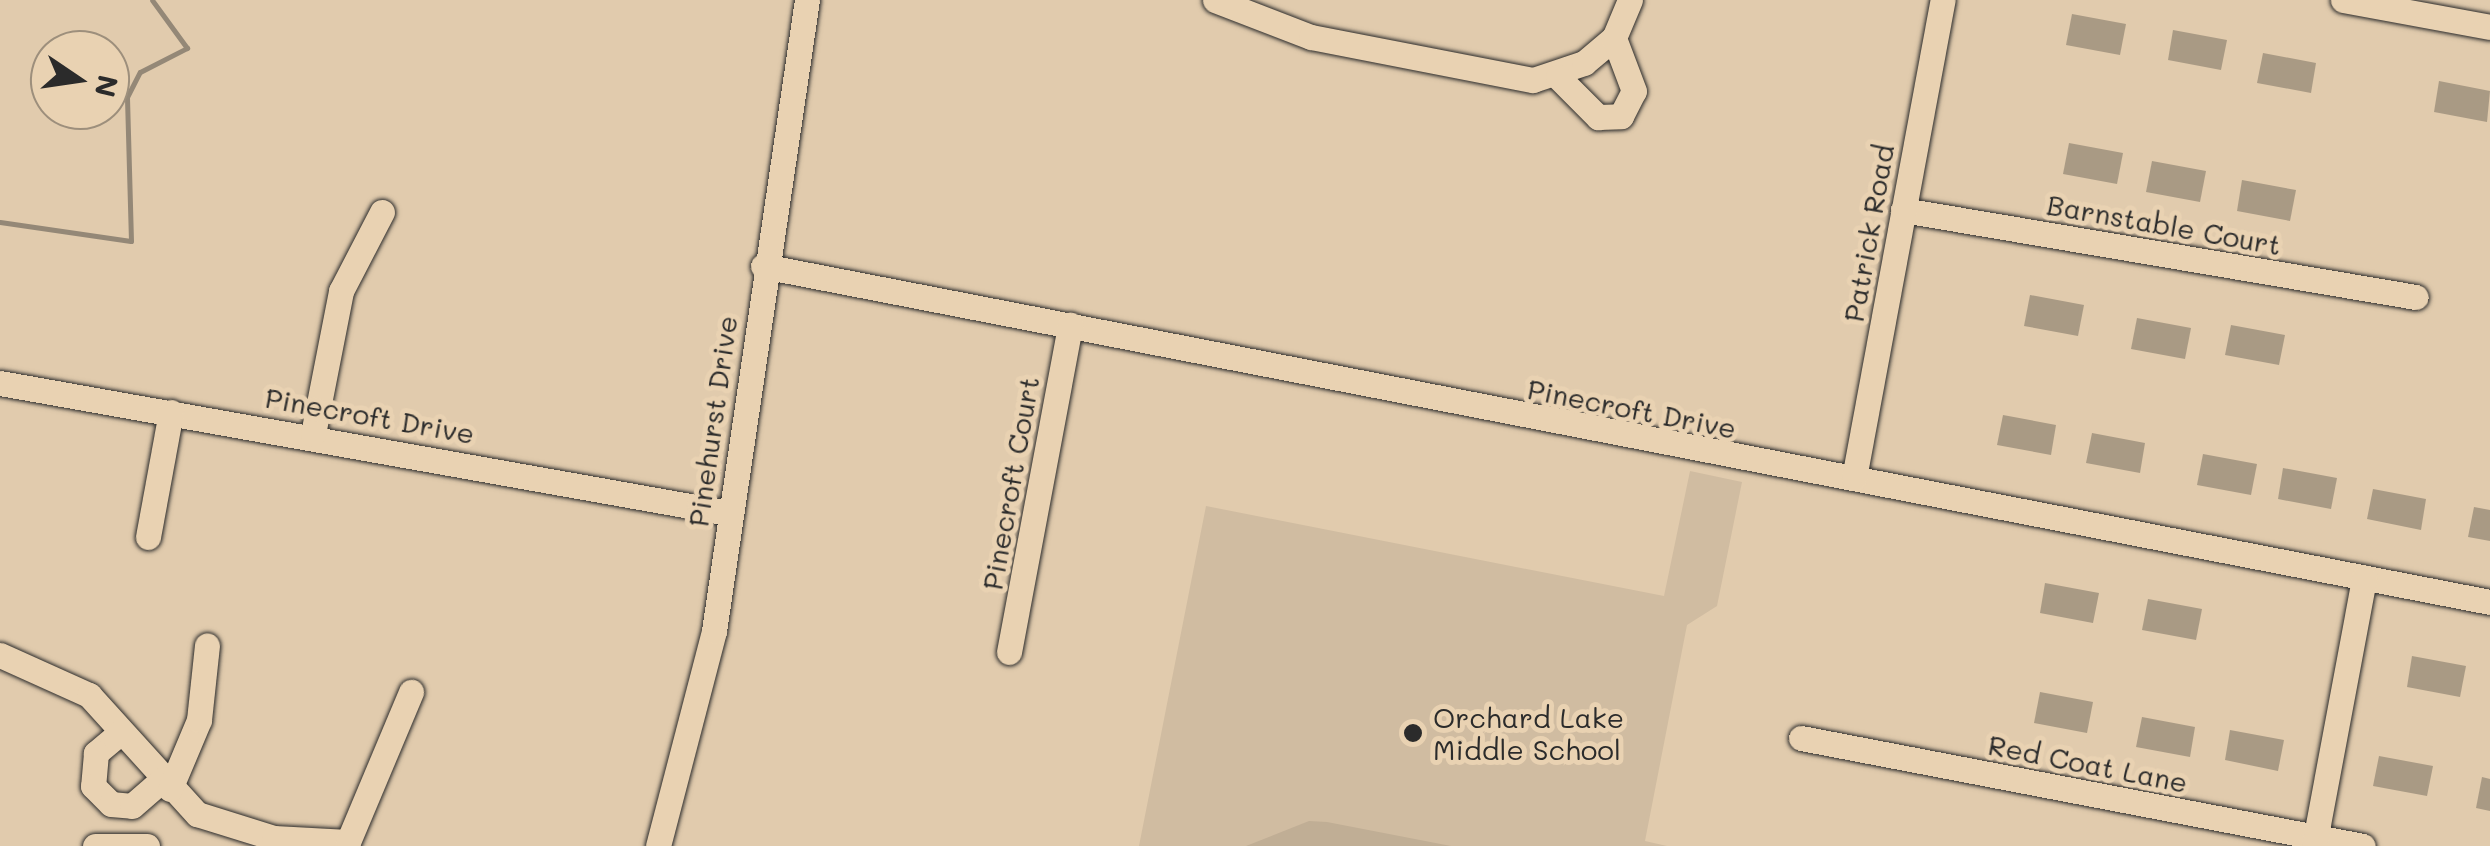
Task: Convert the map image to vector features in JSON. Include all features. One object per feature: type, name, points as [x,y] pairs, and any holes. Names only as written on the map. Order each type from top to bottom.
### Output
[{"type":"street","name":"Pinehurst Drive","points":[[658,846],[714,631],[763,266],[808,0]]},
{"type":"street","points":[[1215,0],[1311,37],[1558,78],[1598,117],[1621,116],[1634,91],[1614,38]]},
{"type":"street","points":[[1558,78],[1614,38],[1630,0]]},
{"type":"street","name":"Patrick Road","points":[[1854,478],[1943,0]]},
{"type":"street","points":[[2343,0],[2490,27]]},
{"type":"street","name":"Barnstable Court","points":[[1903,210],[2416,297]]},
{"type":"street","points":[[313,434],[341,291],[382,212]]},
{"type":"street","name":"Pinecroft Drive","points":[[763,266],[2490,602]]},
{"type":"street","name":"Pinecroft Court","points":[[1010,652],[1070,325]]},
{"type":"street","name":"Pinecroft Drive","points":[[0,384],[313,434],[729,514]]},
{"type":"street","points":[[148,536],[171,412]]},
{"type":"street","points":[[2316,842],[2364,578]]},
{"type":"street","points":[[121,732],[91,764],[94,786],[110,804],[132,806],[166,784],[200,720],[207,645]]},
{"type":"street","points":[[0,654],[58,673],[121,732],[166,784],[228,829],[348,842],[411,692]]},
{"type":"street","name":"Red Coat Lane","points":[[1802,738],[2316,842],[2364,846]]},
{"type":"street","points":[[94,846],[147,846]]},
{"type":"shaded area","name":"Orchard Lake Middle School","points":[[1690,471],[1742,482],[1717,606],[1687,625],[1645,841],[1667,846],[1139,846],[1206,506],[1664,596]]},
{"type":"shaded area","points":[[1309,821],[1327,822],[1451,846],[1246,846]]},
{"type":"building","points":[[2072,14],[2126,24],[2120,55],[2066,45]]},
{"type":"building","points":[[2173,30],[2227,40],[2221,70],[2168,60]]},
{"type":"building","points":[[2263,53],[2316,63],[2311,93],[2257,83]]},
{"type":"building","points":[[2439,81],[2490,91],[2487,122],[2434,112]]},
{"type":"building","points":[[2069,143],[2123,153],[2117,184],[2063,174]]},
{"type":"building","points":[[2152,161],[2206,171],[2200,202],[2146,192]]},
{"type":"building","points":[[2242,180],[2296,190],[2290,221],[2237,211]]},
{"type":"building","points":[[2030,295],[2084,305],[2078,336],[2024,326]]},
{"type":"building","points":[[2137,318],[2191,328],[2185,359],[2131,349]]},
{"type":"building","points":[[2231,325],[2285,335],[2279,365],[2225,355]]},
{"type":"building","points":[[2003,415],[2056,425],[2051,455],[1997,445]]},
{"type":"building","points":[[2092,433],[2145,443],[2140,473],[2086,463]]},
{"type":"building","points":[[2203,454],[2257,464],[2251,495],[2197,485]]},
{"type":"building","points":[[2283,468],[2337,478],[2331,509],[2278,499]]},
{"type":"building","points":[[2373,489],[2426,499],[2421,530],[2367,519]]},
{"type":"building","points":[[2474,507],[2490,510],[2490,541],[2468,537]]},
{"type":"building","points":[[2045,583],[2099,593],[2093,623],[2040,613]]},
{"type":"building","points":[[2148,599],[2202,609],[2196,640],[2142,630]]},
{"type":"building","points":[[2412,656],[2466,666],[2460,697],[2407,687]]},
{"type":"building","points":[[2040,692],[2093,702],[2087,733],[2034,723]]},
{"type":"building","points":[[2142,717],[2195,727],[2190,757],[2136,747]]},
{"type":"building","points":[[2230,730],[2284,740],[2278,771],[2225,760]]},
{"type":"building","points":[[2379,756],[2433,766],[2427,796],[2373,786]]},
{"type":"building","points":[[2482,777],[2490,779],[2490,811],[2476,808]]},
{"type":"waterway","points":[[0,222],[131,241],[127,97],[140,72],[187,48],[152,0]]},
{"type":"place","name":"Orchard Lake Middle School","points":[[1413,733]]}]
